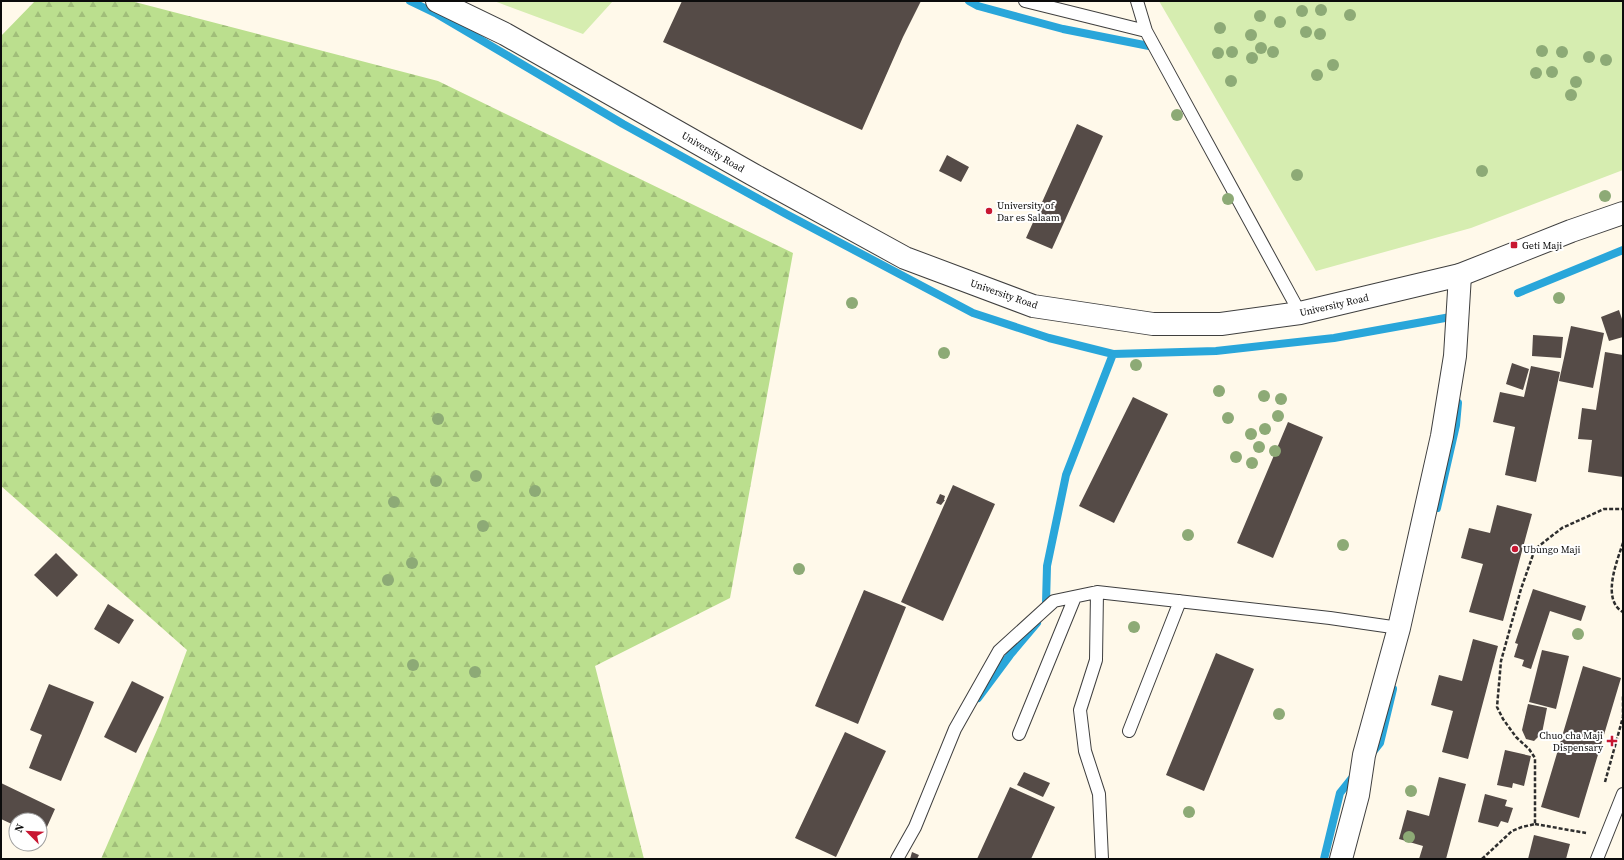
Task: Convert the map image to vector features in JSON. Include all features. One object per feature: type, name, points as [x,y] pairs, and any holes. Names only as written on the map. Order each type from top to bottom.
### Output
[{"type":"street","name":"University Road","points":[[436,1],[505,34],[752,174],[905,258],[1033,306],[1153,324],[1222,324],[1300,313],[1460,275],[1572,231],[1623,213]]},
{"type":"street","points":[[1341,859],[1358,795],[1364,755],[1399,628],[1442,436],[1455,356],[1460,275]]},
{"type":"lane","points":[[1025,1],[1146,31]]},
{"type":"lane","points":[[1137,1],[1146,31],[1300,313]]},
{"type":"lane","points":[[897,859],[915,827],[955,729],[999,651],[1054,601],[1097,592],[1180,600],[1399,628]]},
{"type":"lane","points":[[1097,592],[1096,660],[1080,710],[1085,751],[1099,794],[1102,859]]},
{"type":"lane","points":[[1019,734],[1075,597]]},
{"type":"lane","points":[[1129,731],[1180,600]]},
{"type":"lane","points":[[1597,859],[1623,794]]},
{"type":"path","points":[[1535,824],[1535,758],[1529,749],[1516,737],[1503,719],[1497,706],[1501,661],[1521,589],[1535,549],[1562,528],[1604,509],[1623,509]]},
{"type":"path","points":[[1623,543],[1617,559],[1611,594],[1615,604],[1623,612]]},
{"type":"path","points":[[1604,788],[1623,716],[1623,695]]},
{"type":"path","points":[[1482,859],[1512,831],[1535,824],[1592,834]]},
{"type":"green space","points":[[35,1],[131,1],[438,81],[793,253],[730,598],[595,666],[644,859],[101,859],[160,723],[187,650],[1,486],[1,36]]},
{"type":"green space","points":[[494,1],[613,1],[583,34]]},
{"type":"green space","points":[[1159,1],[1623,1],[1623,170],[1471,228],[1316,271]]},
{"type":"building","points":[[682,1],[921,1],[903,37],[862,130],[663,42]]},
{"type":"building","points":[[1077,124],[1103,136],[1052,249],[1026,238]]},
{"type":"building","points":[[947,155],[969,167],[961,182],[939,171]]},
{"type":"building","points":[[1619,310],[1623,322],[1623,337],[1609,341],[1601,317]]},
{"type":"building","points":[[1571,326],[1604,333],[1593,388],[1559,381]]},
{"type":"building","points":[[1533,335],[1563,337],[1561,358],[1532,356]]},
{"type":"building","points":[[1605,352],[1623,355],[1623,477],[1588,472],[1592,440],[1578,439],[1582,408],[1596,410]]},
{"type":"building","points":[[1512,363],[1529,369],[1523,390],[1506,384]]},
{"type":"building","points":[[1531,366],[1560,372],[1536,482],[1505,475],[1515,427],[1493,422],[1500,392],[1524,397]]},
{"type":"building","points":[[1133,397],[1168,414],[1114,523],[1079,506]]},
{"type":"building","points":[[1288,422],[1323,437],[1273,558],[1237,543]]},
{"type":"building","points":[[953,485],[995,504],[943,621],[901,602]]},
{"type":"building","points":[[940,494],[945,496],[945,500],[941,505],[936,503]]},
{"type":"building","points":[[1497,505],[1532,514],[1503,621],[1469,612],[1483,564],[1461,558],[1469,528],[1490,533]]},
{"type":"building","points":[[56,553],[78,575],[57,597],[34,575]]},
{"type":"building","points":[[1533,589],[1586,606],[1581,621],[1550,611],[1531,669],[1522,666],[1524,660],[1514,657],[1518,644],[1515,643]]},
{"type":"building","points":[[864,590],[906,607],[858,724],[815,706]]},
{"type":"building","points":[[108,604],[134,620],[119,644],[94,629]]},
{"type":"building","points":[[1473,639],[1498,646],[1468,759],[1442,752],[1453,711],[1431,705],[1439,675],[1462,681]]},
{"type":"building","points":[[1542,650],[1569,656],[1556,709],[1529,702]]},
{"type":"building","points":[[1216,653],[1254,669],[1204,791],[1166,775]]},
{"type":"building","points":[[1583,666],[1621,678],[1579,818],[1541,807]]},
{"type":"building","points":[[132,681],[164,697],[136,753],[104,737]]},
{"type":"building","points":[[49,684],[94,702],[61,781],[29,768],[42,735],[30,730]]},
{"type":"building","points":[[1528,704],[1547,708],[1542,733],[1534,741],[1526,739],[1522,730]]},
{"type":"building","points":[[845,732],[886,751],[836,857],[795,838]]},
{"type":"building","points":[[1505,750],[1531,756],[1524,786],[1513,783],[1512,788],[1497,785]]},
{"type":"building","points":[[1024,772],[1050,783],[1043,797],[1017,785]]},
{"type":"building","points":[[1439,777],[1466,784],[1446,859],[1419,859],[1423,846],[1399,839],[1407,810],[1429,816]]},
{"type":"building","points":[[1,783],[55,809],[48,825],[48,812],[8,812],[8,822],[1,819]]},
{"type":"building","points":[[1010,787],[1055,807],[1031,859],[977,859]]},
{"type":"building","points":[[1485,794],[1507,800],[1505,806],[1513,808],[1508,823],[1501,821],[1498,827],[1478,822]]},
{"type":"building","points":[[1534,835],[1570,844],[1566,859],[1528,859]]},
{"type":"building","points":[[912,852],[919,855],[917,859],[910,859]]},
{"type":"waterway","points":[[410,1],[437,14],[623,124],[786,214],[973,313],[1049,338],[1113,354],[1216,351],[1334,338],[1456,316]]},
{"type":"waterway","points":[[969,1],[978,6],[1063,29],[1149,46]]},
{"type":"waterway","points":[[1518,293],[1623,250]]},
{"type":"waterway","points":[[1046,603],[1047,566],[1066,475],[1113,354]]},
{"type":"waterway","points":[[1437,508],[1456,425],[1458,403]]},
{"type":"waterway","points":[[978,698],[1010,655],[1037,623]]},
{"type":"waterway","points":[[1372,753],[1380,743],[1393,689]]},
{"type":"waterway","points":[[1324,859],[1340,793],[1356,773]]},
{"type":"place","name":"University of Dar es Salaam","points":[[989,211]]},
{"type":"place","name":"Geti Maji","points":[[1514,245]]},
{"type":"place","name":"Ubungo Maji","points":[[1515,549]]},
{"type":"place","name":"Chuo cha Maji Dispensary","points":[[1612,741]]}]
